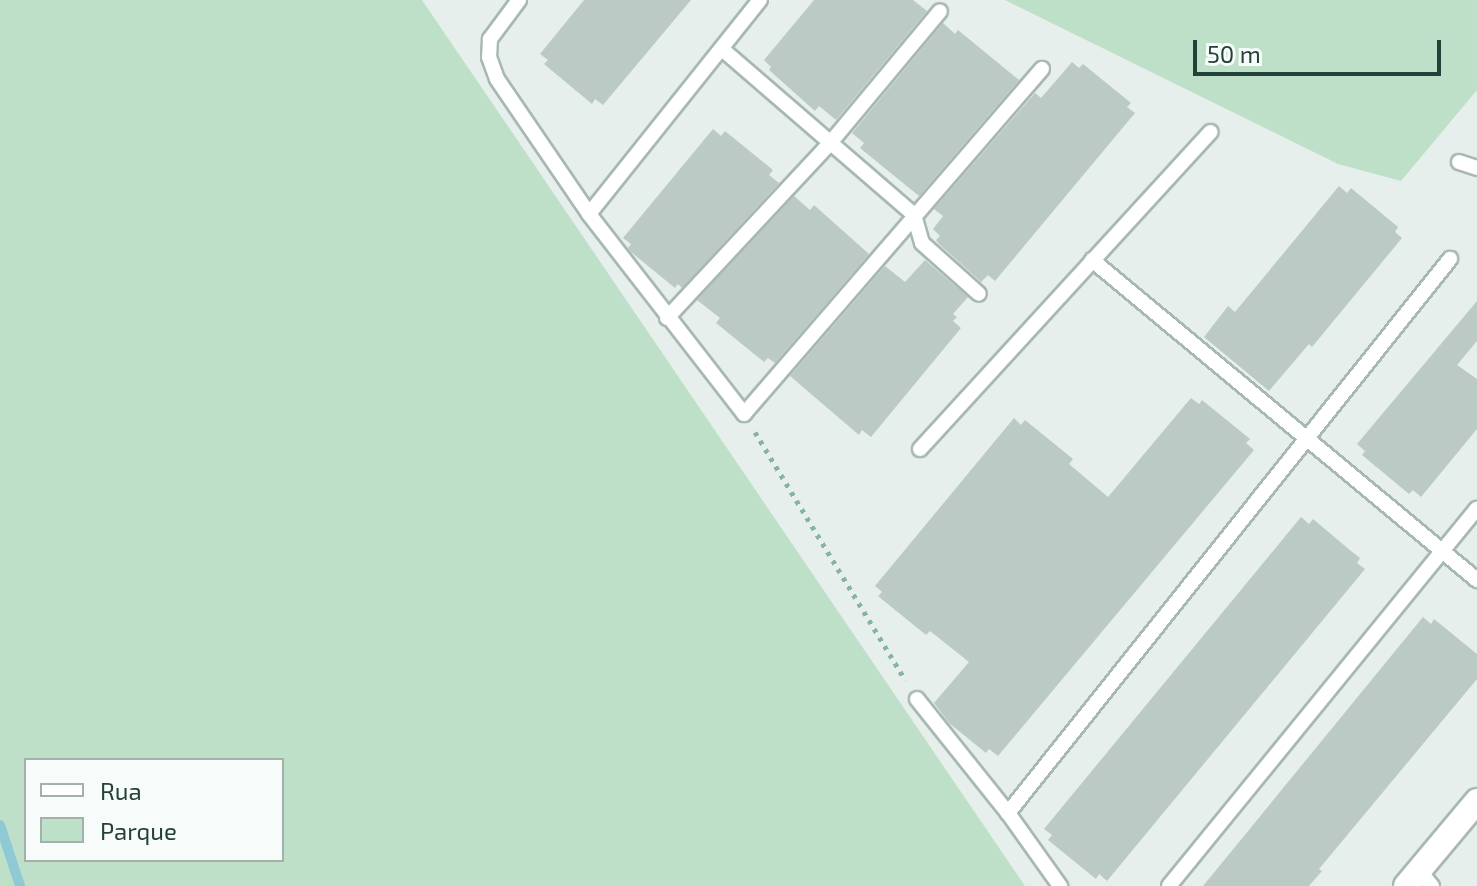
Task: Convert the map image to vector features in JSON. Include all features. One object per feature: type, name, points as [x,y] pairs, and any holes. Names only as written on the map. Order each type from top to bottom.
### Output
[{"type":"street","points":[[1419,881],[1477,801]]},
{"type":"lane","points":[[519,0],[490,39],[489,57],[497,79],[589,214],[744,414],[1042,69]]},
{"type":"lane","points":[[589,214],[760,0]]},
{"type":"lane","points":[[667,318],[831,142],[940,11]]},
{"type":"lane","points":[[722,49],[914,215],[922,243],[979,294]]},
{"type":"lane","points":[[920,449],[1210,132]]},
{"type":"lane","points":[[1459,162],[1477,168]]},
{"type":"lane","points":[[1008,813],[1450,259]]},
{"type":"lane","points":[[1092,260],[1477,580]]},
{"type":"lane","points":[[1169,886],[1477,509]]},
{"type":"lane","points":[[917,699],[1008,813],[1060,886]]},
{"type":"path","points":[[744,414],[917,699]]},
{"type":"green space","points":[[0,0],[422,0],[1025,886],[0,886]]},
{"type":"green space","points":[[1005,0],[1477,0],[1477,90],[1401,181],[1338,164]]},
{"type":"building","points":[[584,0],[691,0],[603,105],[595,99],[592,104],[544,64],[548,60],[540,54]]},
{"type":"building","points":[[814,0],[913,0],[927,11],[836,120],[819,106],[815,111],[769,70],[771,67],[764,60]]},
{"type":"building","points":[[943,23],[955,34],[958,30],[1019,80],[919,196],[860,148],[864,143],[852,133]]},
{"type":"building","points":[[1072,62],[1079,68],[1083,64],[1131,103],[1127,107],[1135,113],[995,281],[988,275],[981,282],[936,240],[940,236],[933,229],[943,216],[934,209],[1035,93],[1041,98]]},
{"type":"building","points":[[713,129],[721,136],[725,131],[773,170],[769,175],[779,183],[682,288],[678,284],[675,288],[631,252],[628,248],[631,244],[623,238]]},
{"type":"building","points":[[1339,186],[1347,193],[1351,188],[1398,227],[1395,232],[1402,238],[1312,347],[1309,344],[1269,391],[1204,337],[1228,306],[1235,312]]},
{"type":"building","points":[[794,196],[810,210],[814,205],[869,254],[775,363],[768,358],[764,362],[716,323],[720,318],[697,300]]},
{"type":"building","points":[[925,260],[968,297],[953,314],[957,317],[953,321],[961,328],[871,437],[862,430],[859,435],[790,376],[885,266],[905,282]]},
{"type":"building","points":[[1477,301],[1477,341],[1457,365],[1477,379],[1477,429],[1421,497],[1413,490],[1409,494],[1362,455],[1365,451],[1357,444]]},
{"type":"building","points":[[1191,398],[1199,404],[1202,400],[1250,439],[1246,443],[1254,450],[998,756],[989,749],[986,753],[949,723],[934,703],[969,662],[930,631],[926,635],[878,596],[882,592],[875,586],[1014,418],[1021,425],[1025,420],[1073,459],[1069,464],[1108,497]]},
{"type":"building","points":[[1301,517],[1309,524],[1313,519],[1360,558],[1357,563],[1365,569],[1107,881],[1099,874],[1096,879],[1048,840],[1052,835],[1044,829]]},
{"type":"building","points":[[1423,617],[1431,624],[1434,619],[1477,654],[1477,679],[1319,869],[1322,871],[1309,886],[1203,886]]},
{"type":"waterway","points":[[0,825],[20,886]]}]
